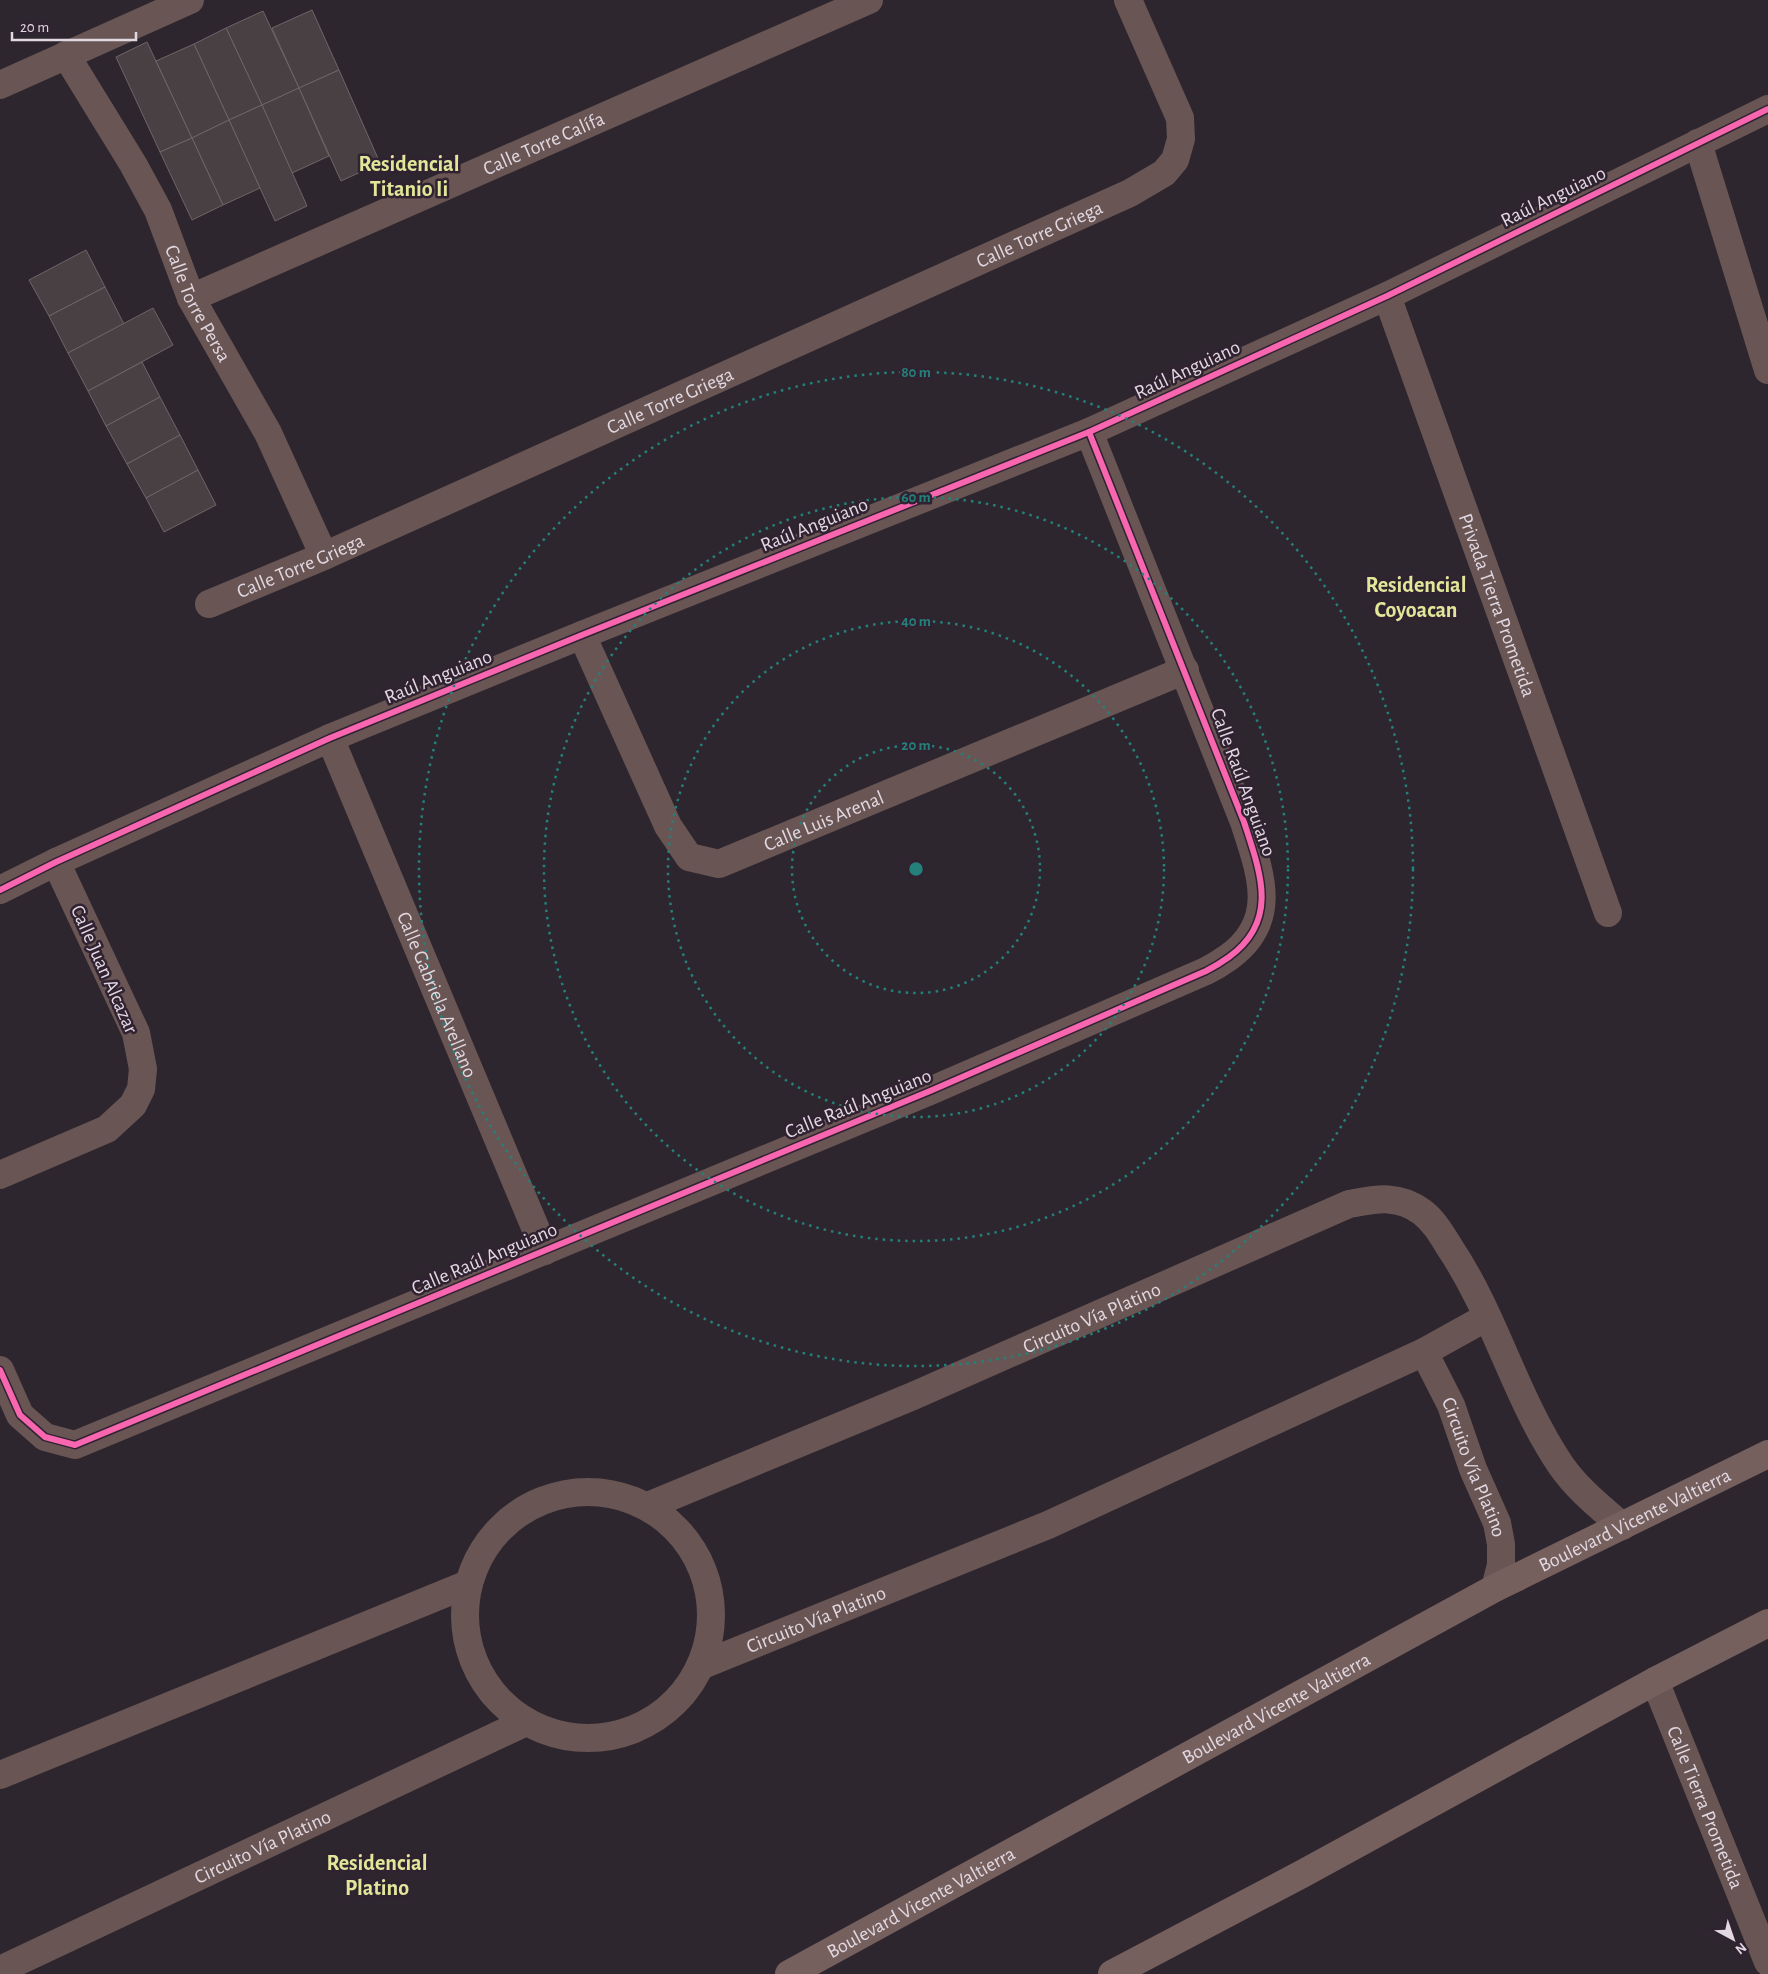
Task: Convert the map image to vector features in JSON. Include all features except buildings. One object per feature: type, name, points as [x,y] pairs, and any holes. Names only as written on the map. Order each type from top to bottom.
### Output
[{"type":"main road","name":"Boulevard Vicente Valtierra","points":[[789,1974],[1495,1588],[1768,1454]]},
{"type":"main road","points":[[1112,1974],[1302,1874],[1655,1681],[1768,1624]]},
{"type":"street","points":[[0,85],[190,0]]},
{"type":"street","name":"Calle Torre Calífa","points":[[191,298],[869,0]]},
{"type":"street","name":"Calle Torre Griega","points":[[209,604],[324,556],[1130,193],[1164,174],[1175,160],[1181,139],[1180,118],[1128,0]]},
{"type":"street","name":"Calle Torre Persa","points":[[66,55],[133,164],[158,210],[191,298],[268,433],[324,556]]},
{"type":"street","name":"Raúl Anguiano","points":[[0,890],[56,862],[330,738],[1089,432],[1387,296],[1768,109]]},
{"type":"street","points":[[1698,143],[1768,370]]},
{"type":"street","name":"Privada Tierra Prometida","points":[[1387,296],[1608,913]]},
{"type":"street","name":"Calle Raúl Anguiano","points":[[0,1370],[20,1415],[45,1437],[74,1445],[930,1091],[1206,971],[1230,957],[1254,930],[1261,913],[1260,873],[1244,822],[1089,432]]},
{"type":"street","name":"Calle Luis Arenal","points":[[582,635],[668,826],[689,857],[718,864],[1185,670]]},
{"type":"street","name":"Calle Gabriela Arellano","points":[[330,738],[545,1251]]},
{"type":"street","name":"Calle Juan Alcazar","points":[[0,1175],[107,1129],[133,1105],[141,1089],[142,1069],[136,1034],[56,862]]},
{"type":"street","name":"Circuito Vía Platino","points":[[648,1506],[913,1396],[1350,1204],[1391,1198],[1410,1205],[1421,1212],[1437,1228],[1465,1270],[1538,1426],[1560,1465],[1578,1486],[1622,1526]]},
{"type":"street","name":"Circuito Vía Platino","points":[[700,1666],[1048,1525],[1424,1352],[1487,1317]]},
{"type":"street","name":"Circuito Vía Platino","points":[[1424,1352],[1451,1405],[1473,1469],[1497,1523],[1501,1544],[1501,1565],[1495,1588]]},
{"type":"street","points":[[575,1492],[594,1492],[613,1493],[648,1506],[677,1529],[698,1559],[710,1594],[711,1631],[700,1666],[682,1696],[656,1718],[625,1733],[592,1739],[558,1735],[526,1722],[500,1703],[481,1678],[468,1648],[464,1616],[468,1584],[483,1550],[507,1521],[539,1501],[575,1492]]},
{"type":"street","points":[[0,1775],[468,1584]]},
{"type":"street","name":"Calle Tierra Prometida","points":[[1655,1681],[1768,1962]]},
{"type":"street","name":"Circuito Vía Platino","points":[[0,1970],[526,1722]]},
{"type":"cycle path","points":[[0,890],[56,862],[330,738],[1089,432],[1387,296],[1768,109]]},
{"type":"cycle path","points":[[0,1370],[20,1415],[45,1437],[75,1445],[930,1091],[1206,971],[1229,957],[1245,943],[1255,927],[1260,911],[1262,894],[1256,859],[1244,822],[1089,432]]},
{"type":"district","name":"Residencial Titanio Ii","points":[[409,176]]},
{"type":"district","name":"Residencial Coyoacan","points":[[1416,596]]},
{"type":"district","name":"Residencial Platino","points":[[377,1874]]}]
